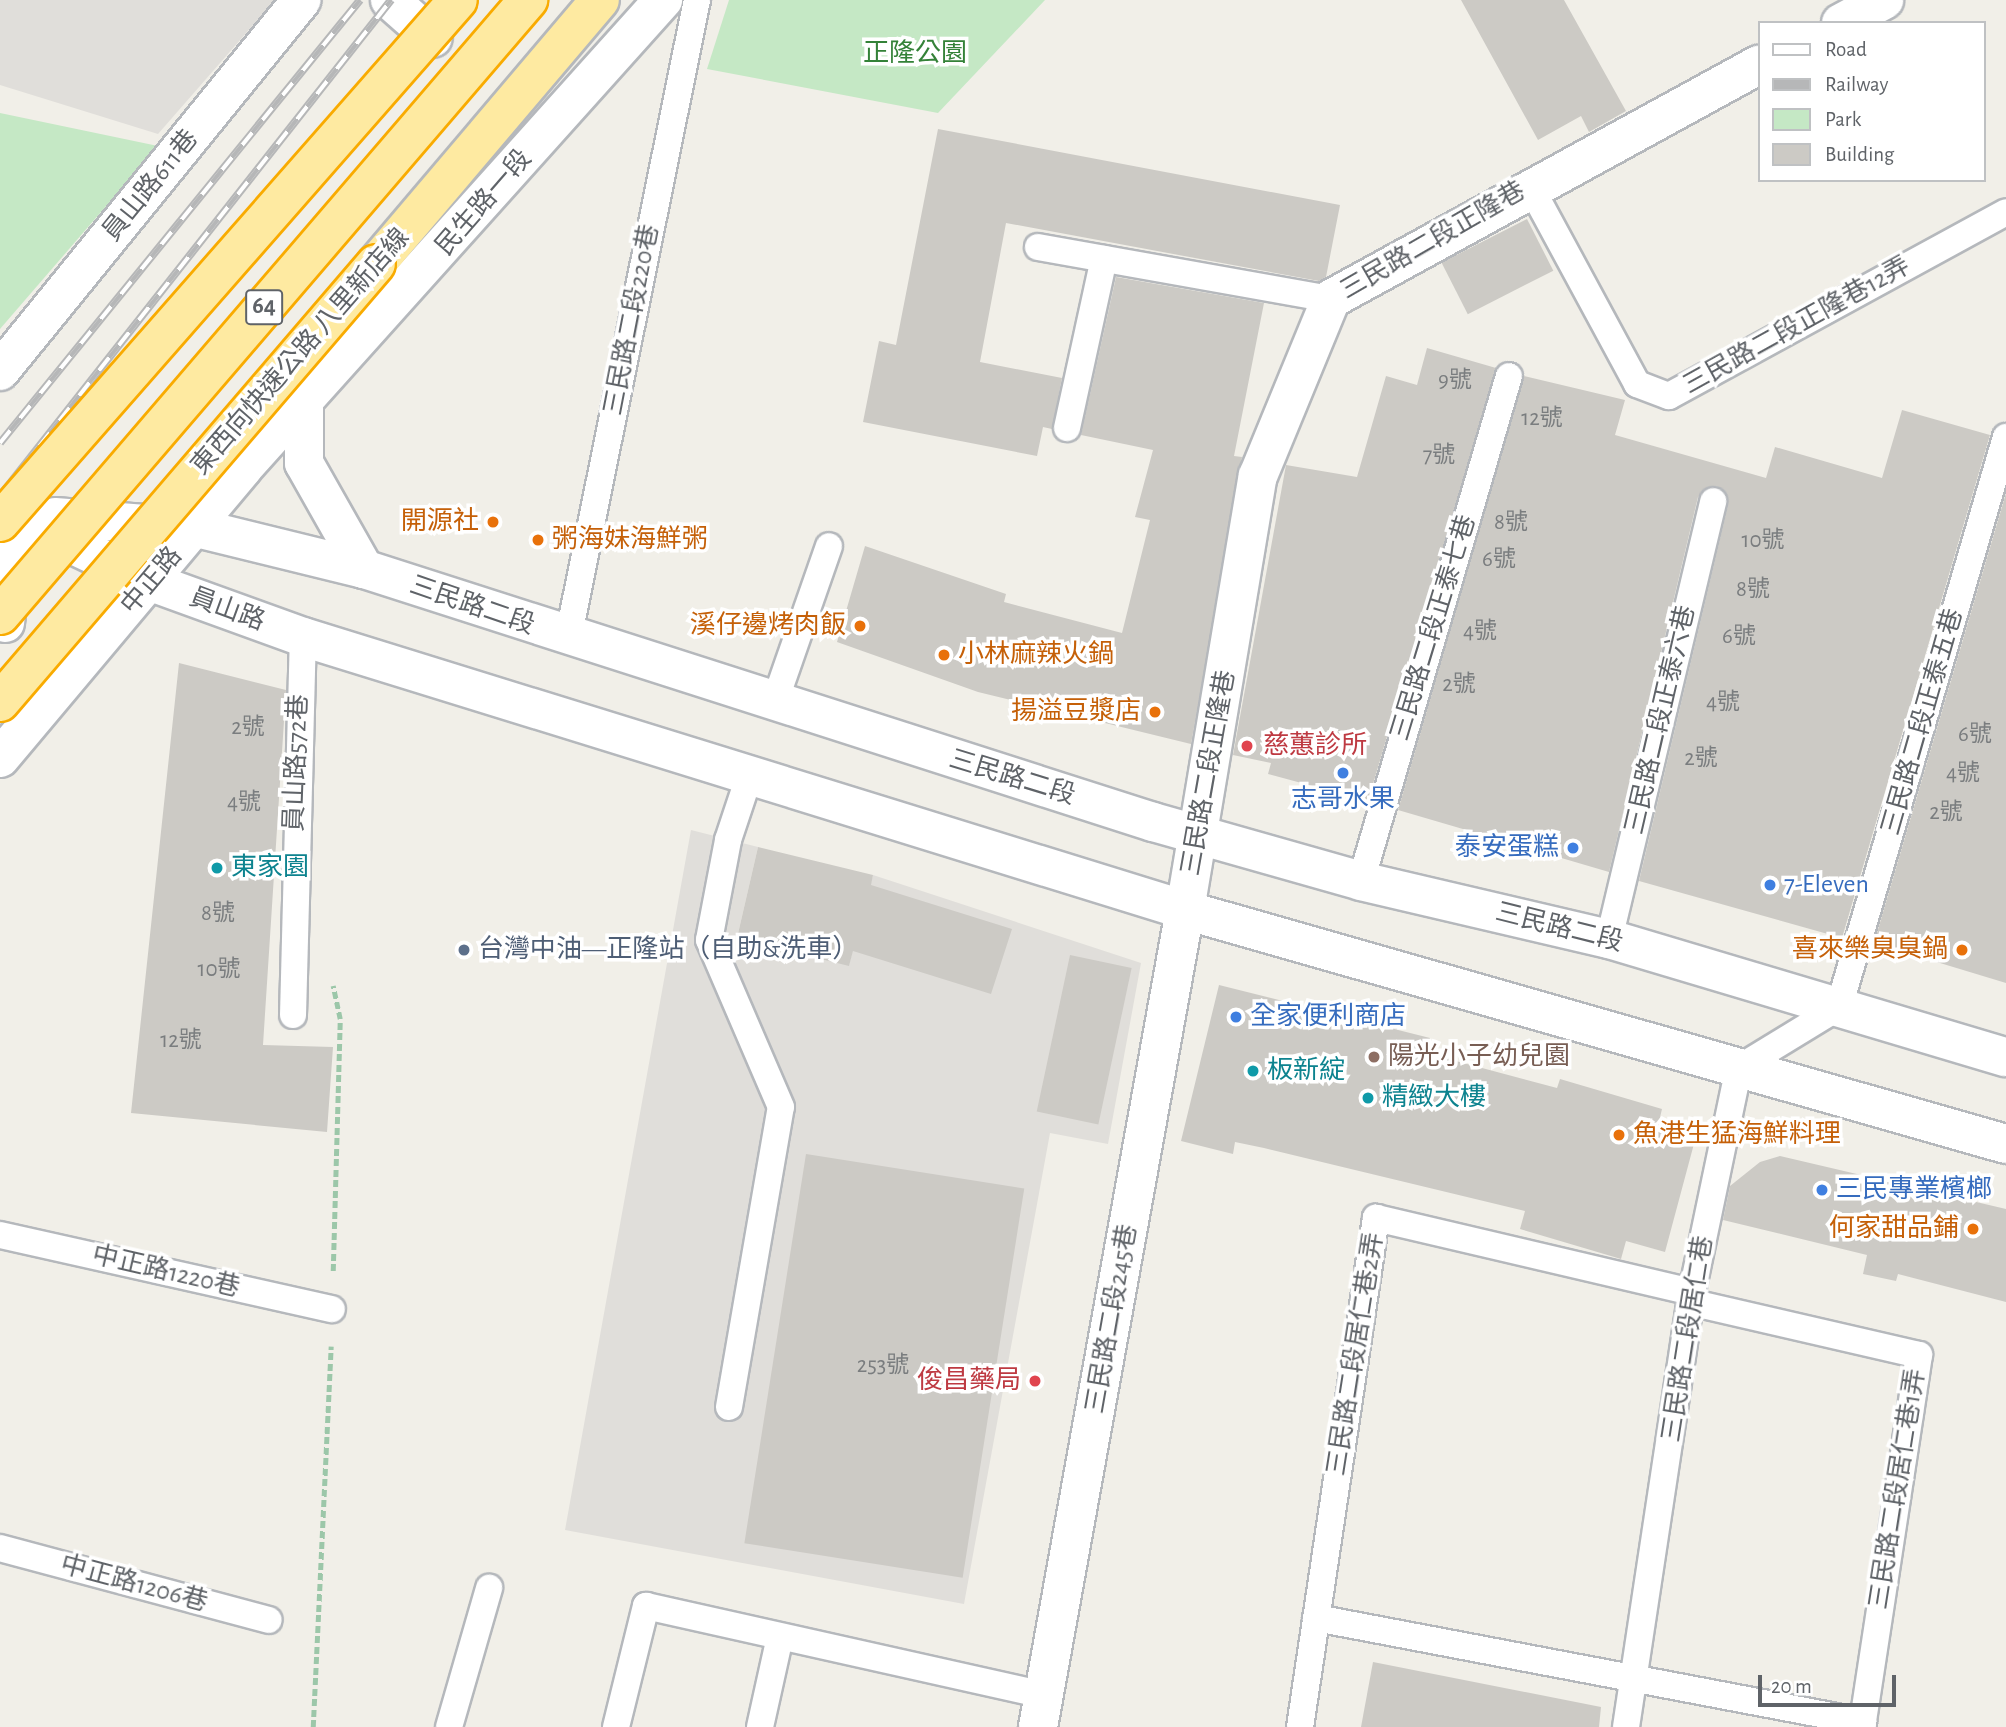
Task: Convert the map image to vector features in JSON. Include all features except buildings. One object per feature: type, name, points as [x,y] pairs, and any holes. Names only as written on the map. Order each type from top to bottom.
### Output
[{"type":"highway","points":[[5,517],[458,0]]},
{"type":"highway","name":"64","points":[[0,615],[528,0]]},
{"type":"highway","name":"東西向快速公路 八里新店線","points":[[0,702],[600,0]]},
{"type":"street","name":"員山路611巷","points":[[0,371],[302,0]]},
{"type":"street","points":[[390,0],[433,38]]},
{"type":"street","points":[[0,629],[6,622],[5,517],[297,196],[465,0]]},
{"type":"street","name":"民生路一段","points":[[304,406],[663,0]]},
{"type":"street","points":[[1844,21],[1884,0]]},
{"type":"street","name":"三民路二段正隆巷","points":[[1185,910],[1258,476],[1331,299],[1530,186],[1758,66]]},
{"type":"street","points":[[304,406],[304,463],[364,569]]},
{"type":"street","name":"中正路","points":[[0,758],[197,528],[243,468],[304,406]]},
{"type":"street","name":"三民路二段","points":[[5,517],[197,528],[364,569],[568,639],[1198,835],[1361,881],[1609,939],[2006,1057]]},
{"type":"street","name":"員山路","points":[[5,517],[151,582],[303,637]]},
{"type":"street","points":[[303,637],[1185,910],[2006,1144]]},
{"type":"street","name":"三民路二段245巷","points":[[1041,1711],[1185,910]]},
{"type":"lane","name":"三民路二段220巷","points":[[568,639],[697,0]]},
{"type":"lane","name":"三民路二段正隆巷12弄","points":[[1530,186],[1637,384],[1669,396],[2006,212]]},
{"type":"lane","points":[[1038,247],[1331,299]]},
{"type":"lane","points":[[1067,428],[1104,259]]},
{"type":"lane","name":"三民路二段正泰七巷","points":[[1361,881],[1509,376]]},
{"type":"lane","name":"三民路二段正泰五巷","points":[[1839,1007],[2006,437]]},
{"type":"lane","name":"三民路二段正泰六巷","points":[[1609,939],[1713,501]]},
{"type":"lane","points":[[774,704],[829,546]]},
{"type":"lane","name":"員山路572巷","points":[[293,1015],[303,637]]},
{"type":"lane","points":[[729,1407],[781,1107],[709,940],[728,840],[749,777]]},
{"type":"lane","points":[[1739,1068],[1839,1007]]},
{"type":"lane","name":"三民路二段居仁巷","points":[[1626,1727],[1693,1297],[1739,1068]]},
{"type":"lane","name":"三民路二段居仁巷2弄","points":[[1300,1727],[1376,1219],[1693,1297]]},
{"type":"lane","name":"中正路1220巷","points":[[0,1235],[332,1309]]},
{"type":"lane","name":"三民路二段居仁巷1弄","points":[[1693,1297],[1919,1354],[1863,1724]]},
{"type":"lane","name":"中正路1206巷","points":[[0,1548],[268,1620]]},
{"type":"lane","points":[[449,1727],[488,1588]]},
{"type":"lane","points":[[616,1727],[646,1606],[780,1637],[1041,1711]]},
{"type":"lane","points":[[1316,1618],[1863,1724]]},
{"type":"lane","points":[[761,1727],[780,1637]]},
{"type":"path","points":[[313,1727],[332,1309],[340,1019],[332,979]]},
{"type":"shaded area","points":[[0,0],[275,0],[158,134],[0,85]]},
{"type":"shaded area","points":[[691,830],[758,847],[737,938],[849,965],[873,875],[1141,963],[1108,1144],[1050,1133],[964,1604],[565,1530]]},
{"type":"green space","name":"正隆公園","points":[[729,0],[1045,0],[938,113],[707,69]]},
{"type":"green space","points":[[0,113],[158,146],[0,329]]},
{"type":"railway","points":[[0,443],[360,0]]},
{"type":"railway","points":[[0,496],[391,0]]},
{"type":"place","name":"開源社","points":[[493,522]]},
{"type":"place","name":"粥海妹海鮮粥","points":[[538,540]]},
{"type":"place","name":"溪仔邊烤肉飯","points":[[860,626]]},
{"type":"place","name":"小林麻辣火鍋","points":[[944,655]]},
{"type":"place","name":"揚溢豆漿店","points":[[1155,712]]},
{"type":"place","name":"慈蕙診所","points":[[1247,746]]},
{"type":"place","name":"志哥水果","points":[[1343,773]]},
{"type":"place","name":"泰安蛋糕","points":[[1573,848]]},
{"type":"place","name":"東家園","points":[[217,868]]},
{"type":"place","name":"7-Eleven","points":[[1770,885]]},
{"type":"place","name":"台灣中油—正隆站（自助&洗車）","points":[[464,950]]},
{"type":"place","name":"喜來樂臭臭鍋","points":[[1962,950]]},
{"type":"place","name":"全家便利商店","points":[[1236,1017]]},
{"type":"place","name":"陽光小子幼兒園","points":[[1374,1057]]},
{"type":"place","name":"板新綻","points":[[1253,1071]]},
{"type":"place","name":"精緻大樓","points":[[1368,1098]]},
{"type":"place","name":"魚港生猛海鮮料理","points":[[1619,1135]]},
{"type":"place","name":"三民專業檳榔","points":[[1822,1190]]},
{"type":"place","name":"何家甜品鋪","points":[[1973,1229]]},
{"type":"place","name":"俊昌藥局","points":[[1035,1381]]}]
